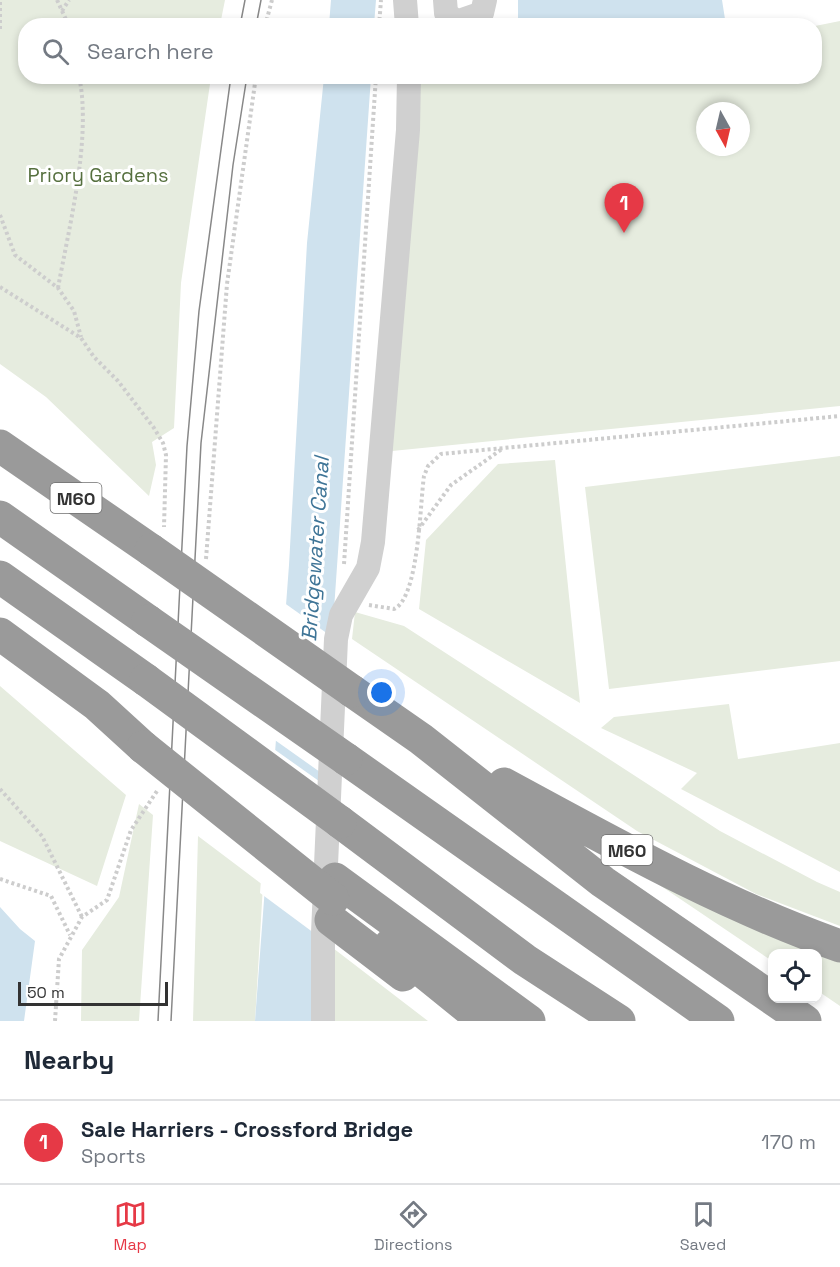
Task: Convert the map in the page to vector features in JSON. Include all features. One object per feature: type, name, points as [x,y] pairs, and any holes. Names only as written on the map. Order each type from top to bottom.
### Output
[{"type":"highway","name":"M60","points":[[0,446],[421,740],[603,882],[805,1021]]},
{"type":"highway","points":[[0,517],[718,1021]]},
{"type":"highway","points":[[0,577],[146,680],[525,960],[619,1021]]},
{"type":"highway","points":[[0,634],[97,705],[143,749],[484,1021]]},
{"type":"highway","points":[[0,659],[143,749]]},
{"type":"highway","name":"M60","points":[[421,740],[687,880],[799,932],[840,946]]},
{"type":"highway","points":[[333,899],[460,1021]]},
{"type":"highway","points":[[333,899],[530,1021]]},
{"type":"lane","points":[[405,0],[406,18]]},
{"type":"lane","points":[[445,0],[446,13],[452,18]]},
{"type":"lane","points":[[468,18],[482,13],[485,9],[485,0]]},
{"type":"lane","points":[[322,1021],[323,933],[336,639],[347,601],[368,568],[373,542],[408,129],[409,84]]},
{"type":"path","points":[[57,0],[65,18]]},
{"type":"path","points":[[62,11],[69,0]]},
{"type":"path","points":[[268,18],[272,0]]},
{"type":"path","points":[[380,18],[381,0]]},
{"type":"path","points":[[0,2],[0,29]]},
{"type":"path","points":[[57,288],[78,186],[83,95],[81,84]]},
{"type":"path","points":[[206,562],[227,284],[255,84]]},
{"type":"path","points":[[375,84],[343,584],[343,595],[347,601],[394,609],[403,604],[413,573],[424,476],[435,459],[450,452],[840,416]]},
{"type":"path","points":[[0,215],[15,255],[57,288],[74,311],[81,338]]},
{"type":"path","points":[[417,531],[452,485],[502,448]]},
{"type":"path","points":[[0,789],[42,836],[82,917]]},
{"type":"path","points":[[0,879],[51,896],[70,934]]},
{"type":"green space","name":"Priory Gardens","points":[[0,0],[225,0],[221,18],[18,18],[18,84],[210,84],[181,283],[174,428],[152,442],[156,465],[149,496],[46,397],[0,364]]},
{"type":"green space","points":[[840,21],[840,406],[392,451],[416,86],[420,84],[822,84],[822,25]]},
{"type":"green space","points":[[840,456],[840,661],[609,689],[585,487]]},
{"type":"green space","points":[[555,460],[580,703],[419,609],[426,540],[498,464]]},
{"type":"green space","points":[[355,612],[404,626],[720,831],[840,892],[840,926],[756,894],[637,831],[352,639]]},
{"type":"green space","points":[[0,686],[126,795],[97,886],[0,841]]},
{"type":"green space","points":[[729,704],[738,759],[840,743],[840,872],[681,789],[697,773],[601,728],[614,717]]},
{"type":"green space","points":[[139,804],[153,815],[139,1021],[81,1021],[82,950],[119,897]]},
{"type":"green space","points":[[198,836],[263,885],[255,1021],[193,1021]]},
{"type":"green space","points":[[609,851],[813,949],[768,949],[768,958]]},
{"type":"green space","points":[[329,945],[428,1021],[328,1021]]},
{"type":"green space","points":[[822,953],[840,962],[840,1006],[822,994]]},
{"type":"water","points":[[331,0],[376,0],[375,18],[330,18]]},
{"type":"water","points":[[518,0],[722,0],[725,18],[518,18]]},
{"type":"water","name":"Bridgewater Canal","points":[[323,84],[371,84],[333,624],[313,1021],[255,1021],[289,565],[307,243]]},
{"type":"water","points":[[0,907],[20,929],[35,941],[24,1021],[0,1021]]},
{"type":"pier","points":[[283,602],[335,639],[327,777],[272,738]]},
{"type":"pier","points":[[271,747],[326,786],[318,936],[260,893]]},
{"type":"tram line","points":[[242,18],[245,0]]},
{"type":"tram line","points":[[258,18],[261,0]]},
{"type":"tram line","points":[[158,1021],[187,446],[199,311],[230,84]]},
{"type":"tram line","points":[[171,1021],[201,443],[233,165],[246,84]]},
{"type":"place","name":"Sale Harriers - Crossford Bridge","points":[[624,233]]}]
